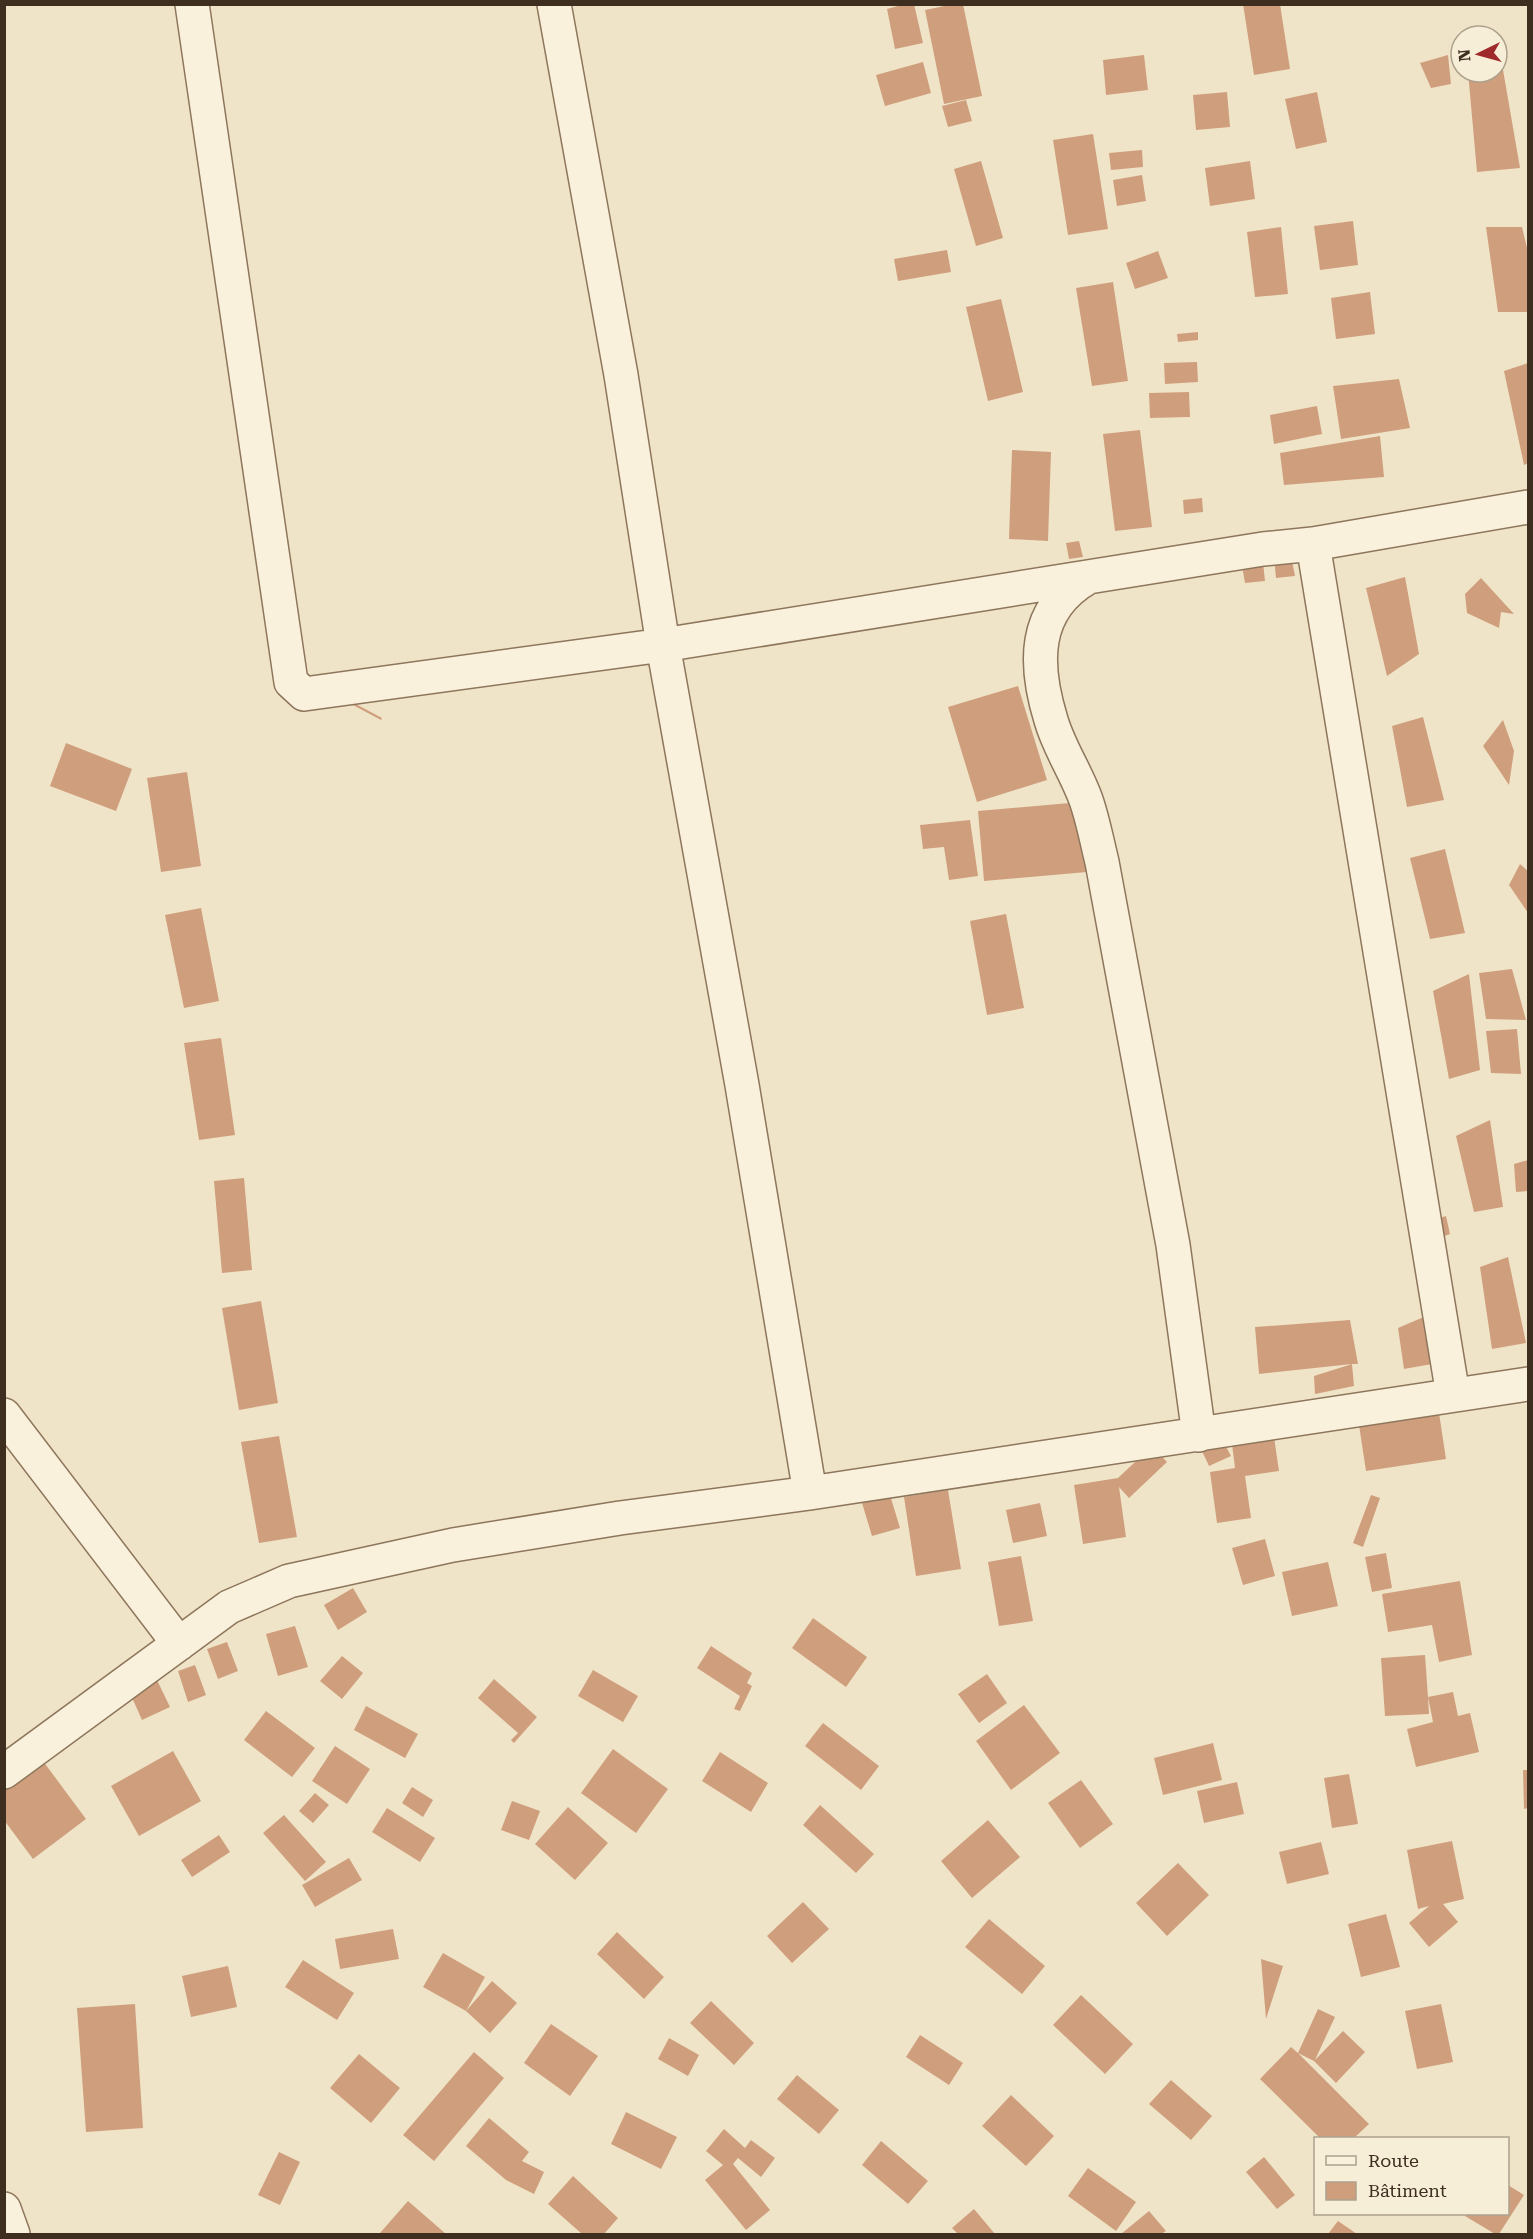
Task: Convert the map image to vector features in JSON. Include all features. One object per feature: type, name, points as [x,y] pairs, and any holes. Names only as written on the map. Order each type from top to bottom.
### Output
[{"type":"street","points":[[192,4],[291,682],[304,694],[663,645],[1263,549],[1313,544],[1528,507]]},
{"type":"street","points":[[554,4],[621,375],[663,645],[742,1085],[810,1493]]},
{"type":"street","points":[[1313,544],[1453,1395]]},
{"type":"street","points":[[1087,578],[1063,595],[1046,623],[1041,646],[1041,679],[1051,720],[1087,802],[1102,862],[1173,1245],[1199,1435]]},
{"type":"street","points":[[4,1772],[229,1607],[289,1581],[453,1545],[620,1518],[810,1493],[1528,1384]]},
{"type":"street","points":[[4,1415],[179,1644]]},
{"type":"street","points":[[4,2210],[13,2235]]},
{"type":"building","points":[[914,4],[923,43],[895,49],[887,9]]},
{"type":"building","points":[[963,4],[982,96],[944,104],[925,10]]},
{"type":"building","points":[[1243,4],[1280,4],[1290,69],[1254,75]]},
{"type":"building","points":[[1144,55],[1148,90],[1106,95],[1103,60]]},
{"type":"building","points":[[1448,55],[1449,84],[1451,84],[1431,88],[1420,63]]},
{"type":"building","points":[[923,62],[931,93],[885,106],[876,75]]},
{"type":"building","points":[[1469,84],[1505,84],[1520,168],[1477,172]]},
{"type":"building","points":[[1227,92],[1230,127],[1196,130],[1193,95]]},
{"type":"building","points":[[1317,92],[1327,142],[1296,149],[1285,99]]},
{"type":"building","points":[[966,100],[972,121],[948,127],[942,106]]},
{"type":"building","points":[[1093,134],[1108,229],[1068,235],[1053,140]]},
{"type":"building","points":[[1142,150],[1143,167],[1111,170],[1109,153]]},
{"type":"building","points":[[981,161],[1003,238],[976,246],[954,169]]},
{"type":"building","points":[[1250,161],[1255,199],[1210,206],[1205,168]]},
{"type":"building","points":[[1142,175],[1146,201],[1117,206],[1113,180]]},
{"type":"building","points":[[1353,221],[1358,265],[1320,270],[1314,226]]},
{"type":"building","points":[[1281,227],[1288,294],[1255,297],[1247,232]]},
{"type":"building","points":[[1486,227],[1522,227],[1528,252],[1528,312],[1498,312]]},
{"type":"building","points":[[947,250],[951,272],[898,281],[894,259]]},
{"type":"building","points":[[1158,251],[1168,278],[1135,289],[1126,263]]},
{"type":"building","points":[[1113,282],[1128,381],[1092,386],[1076,288]]},
{"type":"building","points":[[1370,292],[1375,334],[1336,339],[1331,298]]},
{"type":"building","points":[[1001,299],[1023,392],[988,401],[966,307]]},
{"type":"building","points":[[1198,332],[1198,340],[1178,342],[1177,334]]},
{"type":"building","points":[[1197,362],[1198,382],[1165,384],[1164,363]]},
{"type":"building","points":[[1528,363],[1528,463],[1524,465],[1504,371]]},
{"type":"building","points":[[1399,379],[1410,428],[1341,439],[1333,386]]},
{"type":"building","points":[[1189,392],[1190,417],[1150,418],[1149,393]]},
{"type":"building","points":[[1317,406],[1322,434],[1274,444],[1270,415]]},
{"type":"building","points":[[1140,430],[1152,527],[1115,531],[1103,434]]},
{"type":"building","points":[[1380,436],[1384,477],[1284,485],[1280,453]]},
{"type":"building","points":[[1012,450],[1051,452],[1048,541],[1009,539]]},
{"type":"building","points":[[1202,498],[1203,512],[1184,514],[1183,500]]},
{"type":"building","points":[[1079,541],[1083,557],[1069,559],[1066,543]]},
{"type":"building","points":[[1291,556],[1295,576],[1276,578],[1274,557]]},
{"type":"building","points":[[1241,560],[1263,562],[1265,581],[1245,583]]},
{"type":"building","points":[[1405,577],[1419,654],[1387,676],[1366,588]]},
{"type":"building","points":[[1481,578],[1514,614],[1501,612],[1499,628],[1467,613],[1465,594]]},
{"type":"building","points":[[1018,686],[1047,780],[977,802],[948,707]]},
{"type":"building","points":[[337,694],[382,718],[381,720],[336,696]]},
{"type":"building","points":[[1423,717],[1444,800],[1407,807],[1392,726]]},
{"type":"building","points":[[1503,720],[1514,751],[1509,785],[1483,746]]},
{"type":"building","points":[[66,743],[132,769],[116,811],[50,786]]},
{"type":"building","points":[[187,772],[201,866],[161,872],[147,778]]},
{"type":"building","points":[[1081,802],[1087,872],[984,881],[978,811]]},
{"type":"building","points":[[970,820],[978,876],[949,880],[944,847],[923,849],[920,825]]},
{"type":"building","points":[[1445,849],[1465,933],[1430,939],[1410,858]]},
{"type":"building","points":[[1520,864],[1528,871],[1528,913],[1509,885]]},
{"type":"building","points":[[201,908],[219,1001],[184,1008],[165,915]]},
{"type":"building","points":[[1006,914],[1024,1008],[987,1015],[970,921]]},
{"type":"building","points":[[1512,969],[1526,1020],[1486,1019],[1479,973]]},
{"type":"building","points":[[1469,974],[1480,1070],[1449,1079],[1433,991]]},
{"type":"building","points":[[1517,1029],[1521,1074],[1491,1073],[1486,1031]]},
{"type":"building","points":[[221,1038],[235,1135],[199,1140],[184,1043]]},
{"type":"building","points":[[1490,1120],[1503,1207],[1474,1212],[1456,1136]]},
{"type":"building","points":[[1528,1160],[1528,1191],[1516,1192],[1514,1164]]},
{"type":"building","points":[[244,1178],[252,1270],[222,1273],[214,1181]]},
{"type":"building","points":[[1446,1216],[1450,1234],[1437,1239],[1430,1221]]},
{"type":"building","points":[[1508,1257],[1526,1343],[1492,1349],[1480,1267]]},
{"type":"building","points":[[261,1301],[278,1403],[239,1410],[222,1308]]},
{"type":"building","points":[[1426,1316],[1432,1364],[1404,1369],[1398,1328]]},
{"type":"building","points":[[1350,1320],[1358,1364],[1259,1374],[1255,1327]]},
{"type":"building","points":[[1352,1364],[1354,1386],[1315,1394],[1314,1376]]},
{"type":"building","points":[[1439,1413],[1446,1459],[1366,1471],[1359,1425]]},
{"type":"building","points":[[279,1436],[297,1537],[259,1543],[241,1442]]},
{"type":"building","points":[[1274,1437],[1279,1471],[1245,1476],[1251,1518],[1217,1523],[1210,1472],[1235,1468],[1232,1444]]},
{"type":"building","points":[[1222,1439],[1231,1456],[1209,1466],[1201,1449]]},
{"type":"building","points":[[1152,1446],[1167,1462],[1129,1498],[1119,1487],[1126,1537],[1083,1544],[1074,1485],[1118,1478]]},
{"type":"building","points":[[948,1490],[961,1569],[916,1576],[904,1497]]},
{"type":"building","points":[[890,1495],[900,1528],[872,1536],[862,1503]]},
{"type":"building","points":[[1371,1495],[1380,1498],[1363,1547],[1353,1543]]},
{"type":"building","points":[[1040,1503],[1047,1536],[1013,1543],[1006,1510]]},
{"type":"building","points":[[1265,1539],[1275,1576],[1243,1585],[1232,1548]]},
{"type":"building","points":[[1386,1553],[1392,1588],[1372,1592],[1365,1557]]},
{"type":"building","points":[[1021,1556],[1033,1621],[999,1626],[988,1562]]},
{"type":"building","points":[[1328,1562],[1338,1606],[1292,1616],[1282,1572]]},
{"type":"building","points":[[1460,1581],[1472,1655],[1439,1662],[1432,1625],[1388,1632],[1382,1594]]},
{"type":"building","points":[[353,1588],[367,1612],[338,1630],[324,1605]]},
{"type":"building","points":[[813,1618],[867,1657],[846,1687],[792,1648]]},
{"type":"building","points":[[295,1626],[308,1667],[278,1676],[266,1634]]},
{"type":"building","points":[[227,1642],[238,1671],[218,1679],[207,1649]]},
{"type":"building","points":[[711,1646],[752,1673],[747,1683],[752,1686],[740,1711],[734,1709],[740,1696],[697,1668]]},
{"type":"building","points":[[1425,1655],[1429,1714],[1385,1716],[1381,1658]]},
{"type":"building","points":[[342,1656],[363,1673],[342,1699],[320,1681]]},
{"type":"building","points":[[195,1665],[206,1695],[188,1702],[178,1671]]},
{"type":"building","points":[[593,1670],[638,1696],[623,1722],[578,1696]]},
{"type":"building","points":[[987,1674],[1007,1703],[979,1723],[958,1694]]},
{"type":"building","points":[[494,1679],[537,1717],[514,1743],[511,1740],[518,1733],[478,1698]]},
{"type":"building","points":[[157,1680],[170,1707],[142,1720],[130,1693]]},
{"type":"building","points":[[1453,1692],[1458,1716],[1470,1713],[1479,1752],[1416,1767],[1407,1729],[1433,1722],[1428,1697]]},
{"type":"building","points":[[1024,1705],[1060,1753],[1011,1790],[976,1741]]},
{"type":"building","points":[[366,1706],[418,1734],[405,1758],[354,1730]]},
{"type":"building","points":[[266,1711],[315,1748],[292,1777],[244,1740]]},
{"type":"building","points":[[823,1723],[879,1766],[861,1790],[805,1746]]},
{"type":"building","points":[[1213,1743],[1222,1780],[1163,1795],[1154,1758]]},
{"type":"building","points":[[335,1746],[370,1769],[347,1804],[312,1781]]},
{"type":"building","points":[[613,1749],[668,1789],[636,1833],[581,1793]]},
{"type":"building","points":[[173,1751],[201,1801],[139,1836],[111,1786]]},
{"type":"building","points":[[720,1752],[768,1783],[751,1812],[702,1781]]},
{"type":"building","points":[[43,1761],[86,1819],[33,1859],[4,1820],[4,1790]]},
{"type":"building","points":[[1523,1770],[1528,1770],[1528,1808],[1524,1809]]},
{"type":"building","points":[[1349,1774],[1358,1824],[1332,1828],[1324,1778]]},
{"type":"building","points":[[1081,1780],[1113,1824],[1080,1848],[1048,1803]]},
{"type":"building","points":[[1237,1782],[1244,1814],[1204,1823],[1197,1791]]},
{"type":"building","points":[[412,1787],[433,1800],[423,1817],[402,1803]]},
{"type":"building","points":[[315,1793],[329,1805],[313,1823],[299,1811]]},
{"type":"building","points":[[512,1801],[540,1811],[529,1840],[501,1830]]},
{"type":"building","points":[[820,1805],[874,1854],[856,1873],[803,1825]]},
{"type":"building","points":[[568,1807],[608,1843],[575,1880],[535,1844]]},
{"type":"building","points":[[387,1808],[435,1838],[420,1862],[372,1832]]},
{"type":"building","points":[[284,1815],[326,1862],[305,1881],[263,1833]]},
{"type":"building","points":[[988,1820],[1020,1857],[972,1898],[941,1861]]},
{"type":"building","points":[[219,1835],[230,1852],[192,1877],[181,1860]]},
{"type":"building","points":[[1452,1841],[1464,1899],[1443,1904],[1458,1922],[1429,1947],[1409,1923],[1429,1906],[1418,1909],[1407,1850]]},
{"type":"building","points":[[1321,1842],[1329,1874],[1287,1884],[1279,1852]]},
{"type":"building","points":[[349,1858],[362,1880],[315,1907],[302,1885]]},
{"type":"building","points":[[1178,1863],[1209,1895],[1167,1936],[1136,1903]]},
{"type":"building","points":[[803,1902],[829,1929],[792,1963],[767,1936]]},
{"type":"building","points":[[1386,1914],[1400,1967],[1361,1977],[1348,1924]]},
{"type":"building","points":[[989,1919],[1045,1966],[1022,1994],[965,1947]]},
{"type":"building","points":[[393,1929],[399,1959],[340,1969],[335,1939]]},
{"type":"building","points":[[617,1932],[664,1977],[644,1999],[597,1954]]},
{"type":"building","points":[[443,1953],[485,1977],[466,2011],[423,1987]]},
{"type":"building","points":[[1261,1959],[1283,1966],[1266,2019]]},
{"type":"building","points":[[303,1960],[354,1993],[337,2020],[285,1987]]},
{"type":"building","points":[[228,1966],[237,2007],[191,2017],[182,1976]]},
{"type":"building","points":[[492,1981],[517,2003],[490,2033],[466,2011]]},
{"type":"building","points":[[1081,1995],[1133,2044],[1105,2074],[1053,2025]]},
{"type":"building","points":[[711,2001],[754,2043],[734,2065],[690,2023]]},
{"type":"building","points":[[135,2004],[143,2128],[86,2132],[77,2008]]},
{"type":"building","points":[[1441,2004],[1453,2062],[1417,2069],[1405,2011]]},
{"type":"building","points":[[1318,2009],[1335,2017],[1315,2060],[1343,2031],[1365,2052],[1336,2083],[1314,2061],[1298,2053]]},
{"type":"building","points":[[551,2024],[598,2056],[570,2096],[524,2063]]},
{"type":"building","points":[[920,2035],[963,2063],[949,2085],[906,2057]]},
{"type":"building","points":[[669,2038],[699,2055],[688,2076],[658,2059]]},
{"type":"building","points":[[1291,2047],[1369,2124],[1355,2137],[1319,2137],[1260,2079]]},
{"type":"building","points":[[474,2052],[504,2078],[434,2161],[403,2135]]},
{"type":"building","points":[[359,2054],[400,2088],[371,2123],[330,2088]]},
{"type":"building","points":[[797,2075],[839,2110],[819,2134],[777,2099]]},
{"type":"building","points":[[1171,2080],[1212,2116],[1191,2140],[1149,2104]]},
{"type":"building","points":[[1011,2095],[1054,2136],[1026,2166],[982,2126]]},
{"type":"building","points":[[626,2112],[677,2137],[661,2169],[611,2144]]},
{"type":"building","points":[[489,2118],[529,2152],[522,2161],[544,2172],[534,2194],[506,2180],[466,2146]]},
{"type":"building","points":[[724,2129],[745,2148],[751,2140],[775,2158],[761,2177],[738,2158],[733,2164],[770,2210],[746,2230],[705,2180],[723,2165],[706,2151]]},
{"type":"building","points":[[881,2141],[928,2181],[908,2204],[862,2165]]},
{"type":"building","points":[[279,2152],[300,2162],[280,2205],[258,2195]]},
{"type":"building","points":[[1264,2157],[1295,2195],[1277,2209],[1246,2172]]},
{"type":"building","points":[[1088,2168],[1136,2202],[1116,2231],[1068,2196]]},
{"type":"building","points":[[573,2176],[618,2218],[604,2234],[582,2234],[548,2204]]},
{"type":"building","points":[[1509,2186],[1524,2195],[1499,2234],[1495,2234],[1465,2216],[1509,2215]]},
{"type":"building","points":[[408,2201],[446,2234],[380,2233]]},
{"type":"building","points":[[974,2209],[995,2234],[958,2234],[952,2228]]},
{"type":"building","points":[[1149,2211],[1166,2231],[1161,2234],[1121,2234]]},
{"type":"building","points":[[1338,2221],[1357,2234],[1328,2234]]}]
